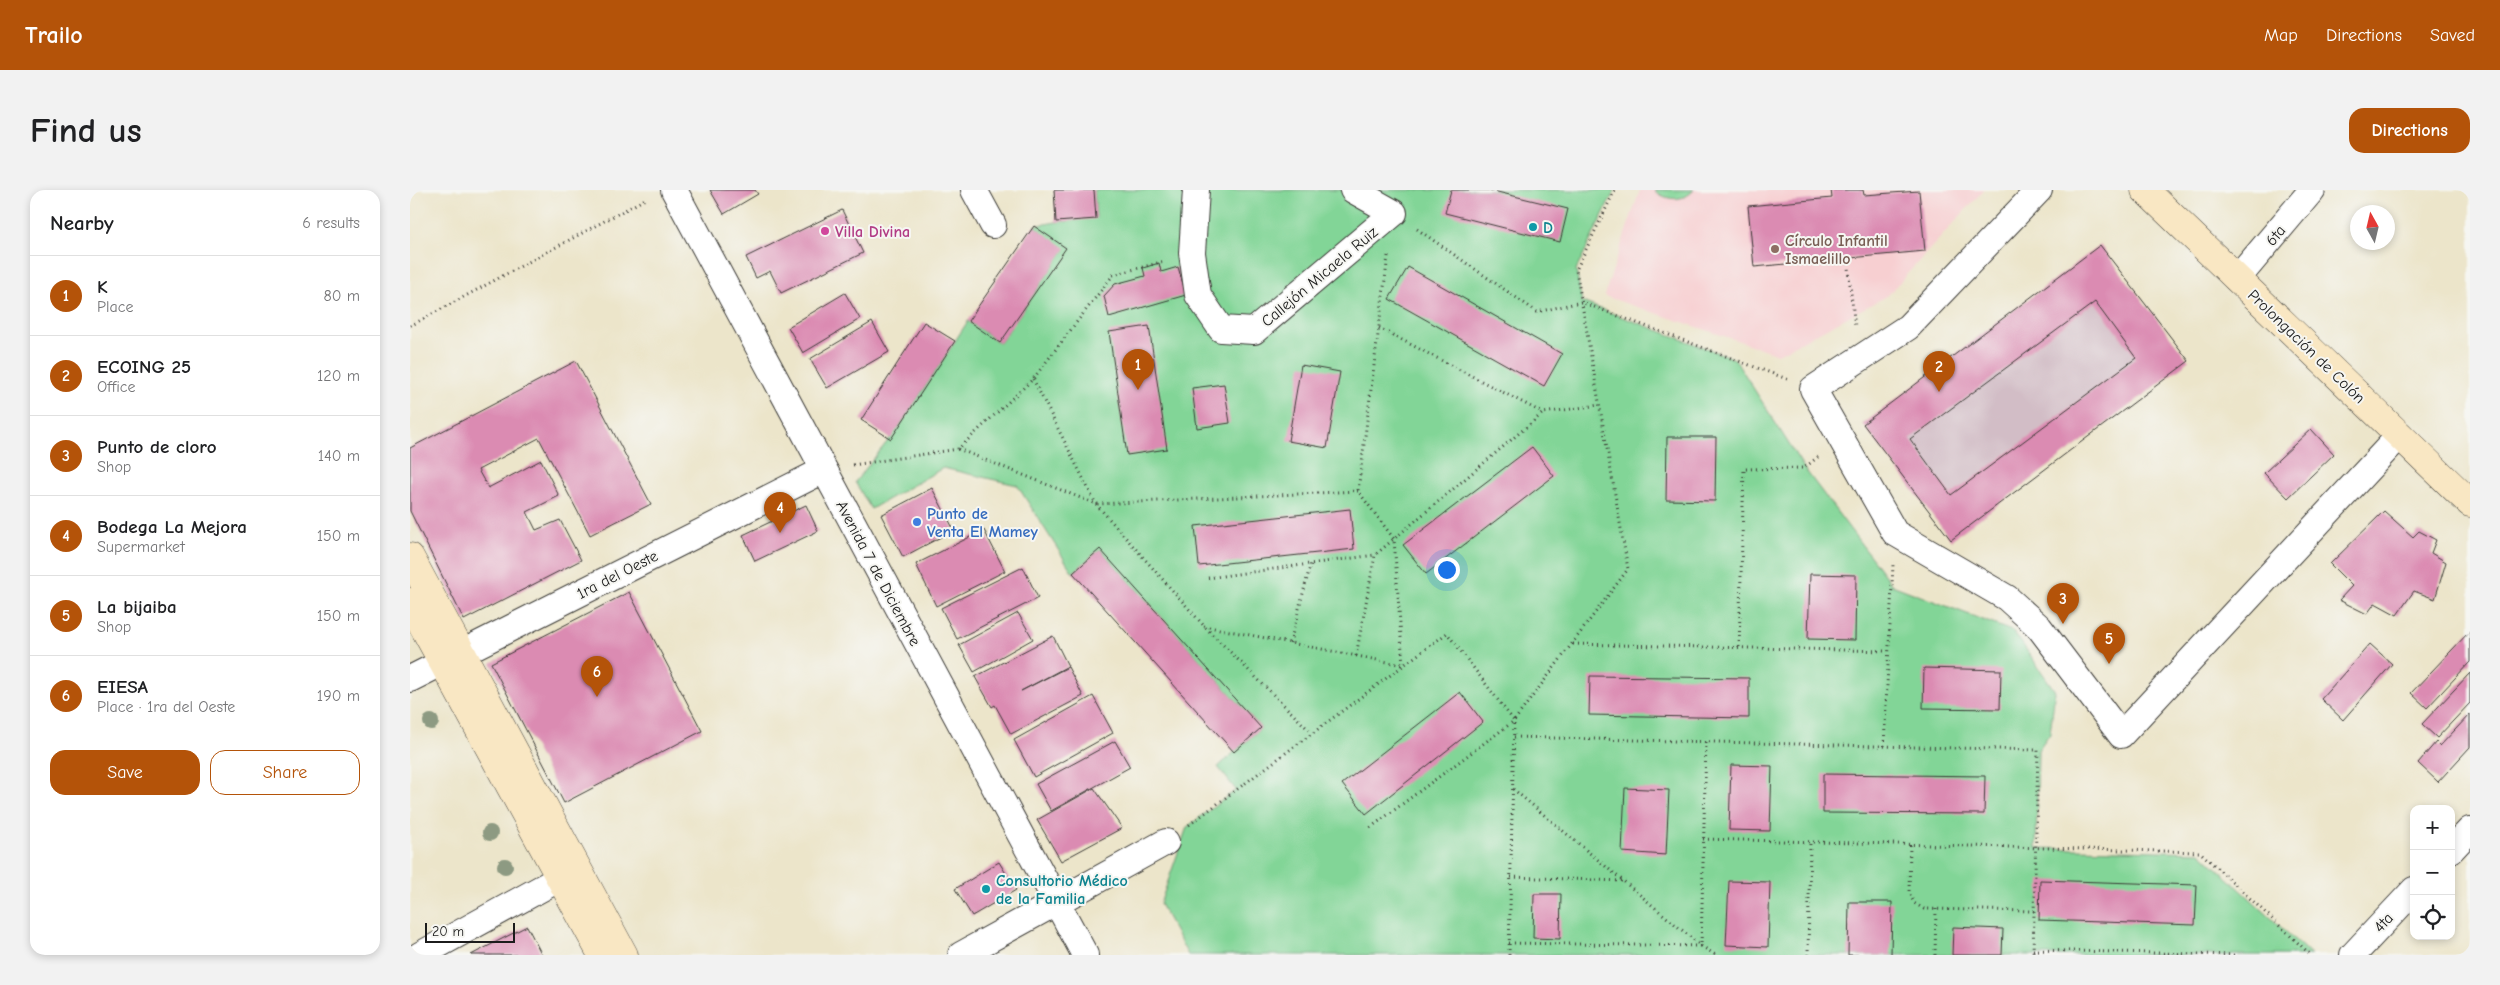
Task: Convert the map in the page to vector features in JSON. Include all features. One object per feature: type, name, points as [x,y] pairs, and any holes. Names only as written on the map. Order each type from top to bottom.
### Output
[{"type":"main road","name":"Prolongación de Colón","points":[[2144,190],[2470,503]]},
{"type":"main road","points":[[410,557],[451,657],[560,878],[602,955]]},
{"type":"main road","points":[[410,602],[451,657],[624,955]]},
{"type":"street","points":[[974,190],[993,225]]},
{"type":"street","name":"Callejón Micaela Ruiz","points":[[1196,190],[1192,253],[1198,296],[1221,329],[1254,331],[1394,213],[1353,190]]},
{"type":"street","points":[[2039,190],[1908,327],[1813,388],[1843,438],[1895,533],[2007,598],[2039,627],[2121,735],[2400,436]]},
{"type":"street","name":"6ta","points":[[2237,279],[2312,190]]},
{"type":"street","name":"Avenida 7 de Diciembre","points":[[664,192],[824,470],[1084,955]]},
{"type":"street","name":"1ra del Oeste","points":[[410,679],[824,470]]},
{"type":"street","points":[[2455,846],[2470,830]]},
{"type":"street","points":[[961,955],[1166,842]]},
{"type":"street","points":[[420,955],[560,878]]},
{"type":"street","name":"4ta","points":[[2353,955],[2410,894]]},
{"type":"path","points":[[1370,828],[1514,721],[1628,569],[1576,270],[1614,190]]},
{"type":"path","points":[[410,326],[664,192]]},
{"type":"path","points":[[1403,665],[1394,539],[1358,491],[1394,213],[1537,312],[1582,302],[1813,388]]},
{"type":"path","points":[[958,449],[1033,379],[1113,275],[1192,253]]},
{"type":"path","points":[[1847,259],[1858,360]]},
{"type":"path","points":[[1379,328],[1543,412]]},
{"type":"path","points":[[1033,379],[1096,504],[1204,626],[1312,733]]},
{"type":"path","points":[[1208,578],[1376,555],[1543,412],[1599,405]]},
{"type":"path","points":[[1739,647],[1744,469],[1804,468],[1843,438]]},
{"type":"path","points":[[824,470],[958,449],[1096,504],[1358,491]]},
{"type":"path","points":[[1884,746],[1895,533]]},
{"type":"path","points":[[1356,656],[1376,555]]},
{"type":"path","points":[[1290,643],[1311,564]]},
{"type":"path","points":[[1204,626],[1403,665]]},
{"type":"path","points":[[1166,842],[1448,632],[1514,721],[1509,955]]},
{"type":"path","points":[[1572,644],[1888,651]]},
{"type":"path","points":[[1514,737],[2038,750],[2033,953],[2236,955]]},
{"type":"path","points":[[1701,946],[1706,742]]},
{"type":"path","points":[[1513,789],[1701,946],[1716,955]]},
{"type":"path","points":[[1703,839],[2200,852],[2311,955]]},
{"type":"path","points":[[1808,955],[1810,842]]},
{"type":"path","points":[[1910,845],[1909,893],[1914,903],[1924,908],[1936,909],[2034,911]]},
{"type":"path","points":[[1511,877],[1623,881]]},
{"type":"path","points":[[1935,955],[1936,909]]},
{"type":"path","points":[[1509,943],[1701,946]]},
{"type":"shaded area","name":"Círculo Infantil Ismaelillo","points":[[1640,190],[1984,190],[1887,296],[1778,354],[1604,296]]},
{"type":"shaded area","points":[[2095,302],[2136,358],[1951,495],[1910,439]]},
{"type":"green space","points":[[1094,190],[1615,190],[1576,270],[1582,302],[1735,359],[1804,468],[1892,585],[2014,632],[2055,691],[2050,733],[2038,750],[2036,848],[2200,852],[2311,955],[1188,955],[1160,904],[1187,827],[1236,790],[1218,767],[1261,728],[1100,549],[1073,573],[1017,485],[943,468],[871,509],[855,482],[899,427],[968,321],[1000,343],[1065,249],[1034,226],[1096,218]]},
{"type":"green space","points":[[1654,190],[1694,190],[1685,197],[1674,199],[1659,194]]},
{"type":"building","points":[[710,190],[755,190],[758,194],[724,214]]},
{"type":"building","points":[[1054,190],[1094,190],[1096,219],[1056,222]]},
{"type":"building","name":"D","points":[[1451,190],[1489,190],[1568,209],[1560,242],[1445,213]]},
{"type":"building","points":[[1831,190],[1863,190],[1864,195],[1919,191],[1925,251],[1754,267],[1748,206],[1832,198]]},
{"type":"building","name":"Villa Divina","points":[[842,210],[863,253],[781,293],[770,271],[756,278],[746,257]]},
{"type":"building","points":[[1034,226],[1066,248],[1000,343],[968,321]]},
{"type":"building","points":[[2100,245],[2189,361],[1951,540],[1863,424]],"holes":[[[2095,302],[2136,358],[1951,495],[1910,439]]]},
{"type":"building","points":[[1159,263],[1161,272],[1178,267],[1186,295],[1109,317],[1104,296],[1115,284],[1145,276],[1143,268]]},
{"type":"building","points":[[1408,267],[1562,354],[1544,386],[1389,299]]},
{"type":"building","points":[[845,293],[860,319],[803,353],[788,327]]},
{"type":"building","points":[[872,322],[889,352],[827,388],[810,359]]},
{"type":"building","points":[[924,322],[955,341],[891,439],[861,420]]},
{"type":"building","points":[[1149,326],[1167,449],[1127,455],[1109,332]]},
{"type":"building","points":[[576,361],[651,504],[590,535],[539,438],[478,470],[488,488],[541,460],[559,496],[527,512],[536,530],[560,520],[581,560],[464,620],[410,511],[410,448]]},
{"type":"building","points":[[1301,365],[1340,372],[1327,448],[1288,441]]},
{"type":"building","points":[[1224,384],[1230,423],[1197,428],[1192,388]]},
{"type":"building","points":[[2311,429],[2334,454],[2288,498],[2264,473]]},
{"type":"building","points":[[1667,437],[1716,437],[1715,501],[1666,500]]},
{"type":"building","points":[[1532,447],[1554,476],[1426,574],[1403,545]]},
{"type":"building","name":"Punto de Venta El Mamey","points":[[932,488],[954,530],[903,557],[881,515]]},
{"type":"building","points":[[806,505],[818,531],[755,561],[743,535]]},
{"type":"building","points":[[1350,509],[1354,549],[1199,566],[1195,526]]},
{"type":"building","points":[[2384,511],[2413,537],[2419,531],[2436,540],[2431,553],[2446,562],[2435,599],[2414,591],[2397,615],[2375,603],[2367,614],[2339,600],[2352,586],[2330,564]]},
{"type":"building","points":[[984,530],[1005,571],[936,606],[916,564]]},
{"type":"building","points":[[1100,549],[1261,728],[1234,752],[1073,573]]},
{"type":"building","points":[[1023,567],[1038,598],[957,639],[941,608]]},
{"type":"building","points":[[1810,574],[1856,575],[1855,640],[1808,639]]},
{"type":"building","points":[[629,592],[702,731],[564,803],[491,663]]},
{"type":"building","points":[[1018,613],[1033,639],[974,672],[959,645]]},
{"type":"building","points":[[2470,631],[2470,662],[2427,708],[2411,693]]},
{"type":"building","points":[[1053,636],[1068,666],[1021,691],[1068,667],[1083,696],[1011,734],[995,705],[992,707],[975,677]]},
{"type":"building","points":[[2370,644],[2392,664],[2343,720],[2321,699]]},
{"type":"building","points":[[1924,668],[2001,670],[2000,709],[1923,708]]},
{"type":"building","points":[[2470,673],[2470,703],[2437,738],[2422,724]]},
{"type":"building","points":[[1590,676],[1749,678],[1749,718],[1589,715]]},
{"type":"building","points":[[1460,692],[1483,722],[1366,814],[1342,784]]},
{"type":"building","points":[[1093,696],[1113,733],[1034,777],[1014,740]]},
{"type":"building","points":[[2470,714],[2470,747],[2438,782],[2418,763],[2436,742],[2440,746]]},
{"type":"building","points":[[1115,741],[1130,767],[1051,811],[1036,784]]},
{"type":"building","points":[[1731,765],[1772,766],[1770,831],[1729,830]]},
{"type":"building","points":[[1823,774],[1985,776],[1984,814],[1823,813]]},
{"type":"building","points":[[1094,788],[1122,828],[1061,861],[1037,820]]},
{"type":"building","points":[[1625,788],[1669,790],[1666,855],[1622,852]]},
{"type":"building","name":"Consultorio Médico de la Familia","points":[[999,862],[1016,890],[972,916],[955,889]]},
{"type":"building","points":[[2040,880],[2197,885],[2195,925],[2039,920]]},
{"type":"building","points":[[1729,881],[1770,882],[1768,947],[1726,945]]},
{"type":"building","points":[[1534,894],[1561,894],[1560,939],[1533,938]]},
{"type":"building","points":[[1849,902],[1892,902],[1891,955],[1848,955]]},
{"type":"building","points":[[527,926],[542,955],[471,955]]},
{"type":"building","points":[[1953,927],[2003,929],[2002,955],[1952,955]]},
{"type":"place","name":"D","points":[[1533,227]]},
{"type":"place","name":"Villa Divina","points":[[825,231]]},
{"type":"place","name":"Círculo Infantil Ismaelillo","points":[[1775,249]]},
{"type":"place","name":"K","points":[[1138,390]]},
{"type":"place","name":"ECOING 25","points":[[1939,392]]},
{"type":"place","name":"Punto de Venta El Mamey","points":[[917,522]]},
{"type":"place","name":"Bodega La Mejora","points":[[780,533]]},
{"type":"place","name":"Punto de cloro","points":[[2063,624]]},
{"type":"place","name":"La bijaiba","points":[[2109,664]]},
{"type":"place","name":"EIESA","points":[[597,697]]},
{"type":"place","name":"Consultorio Médico de la Familia","points":[[986,889]]}]
